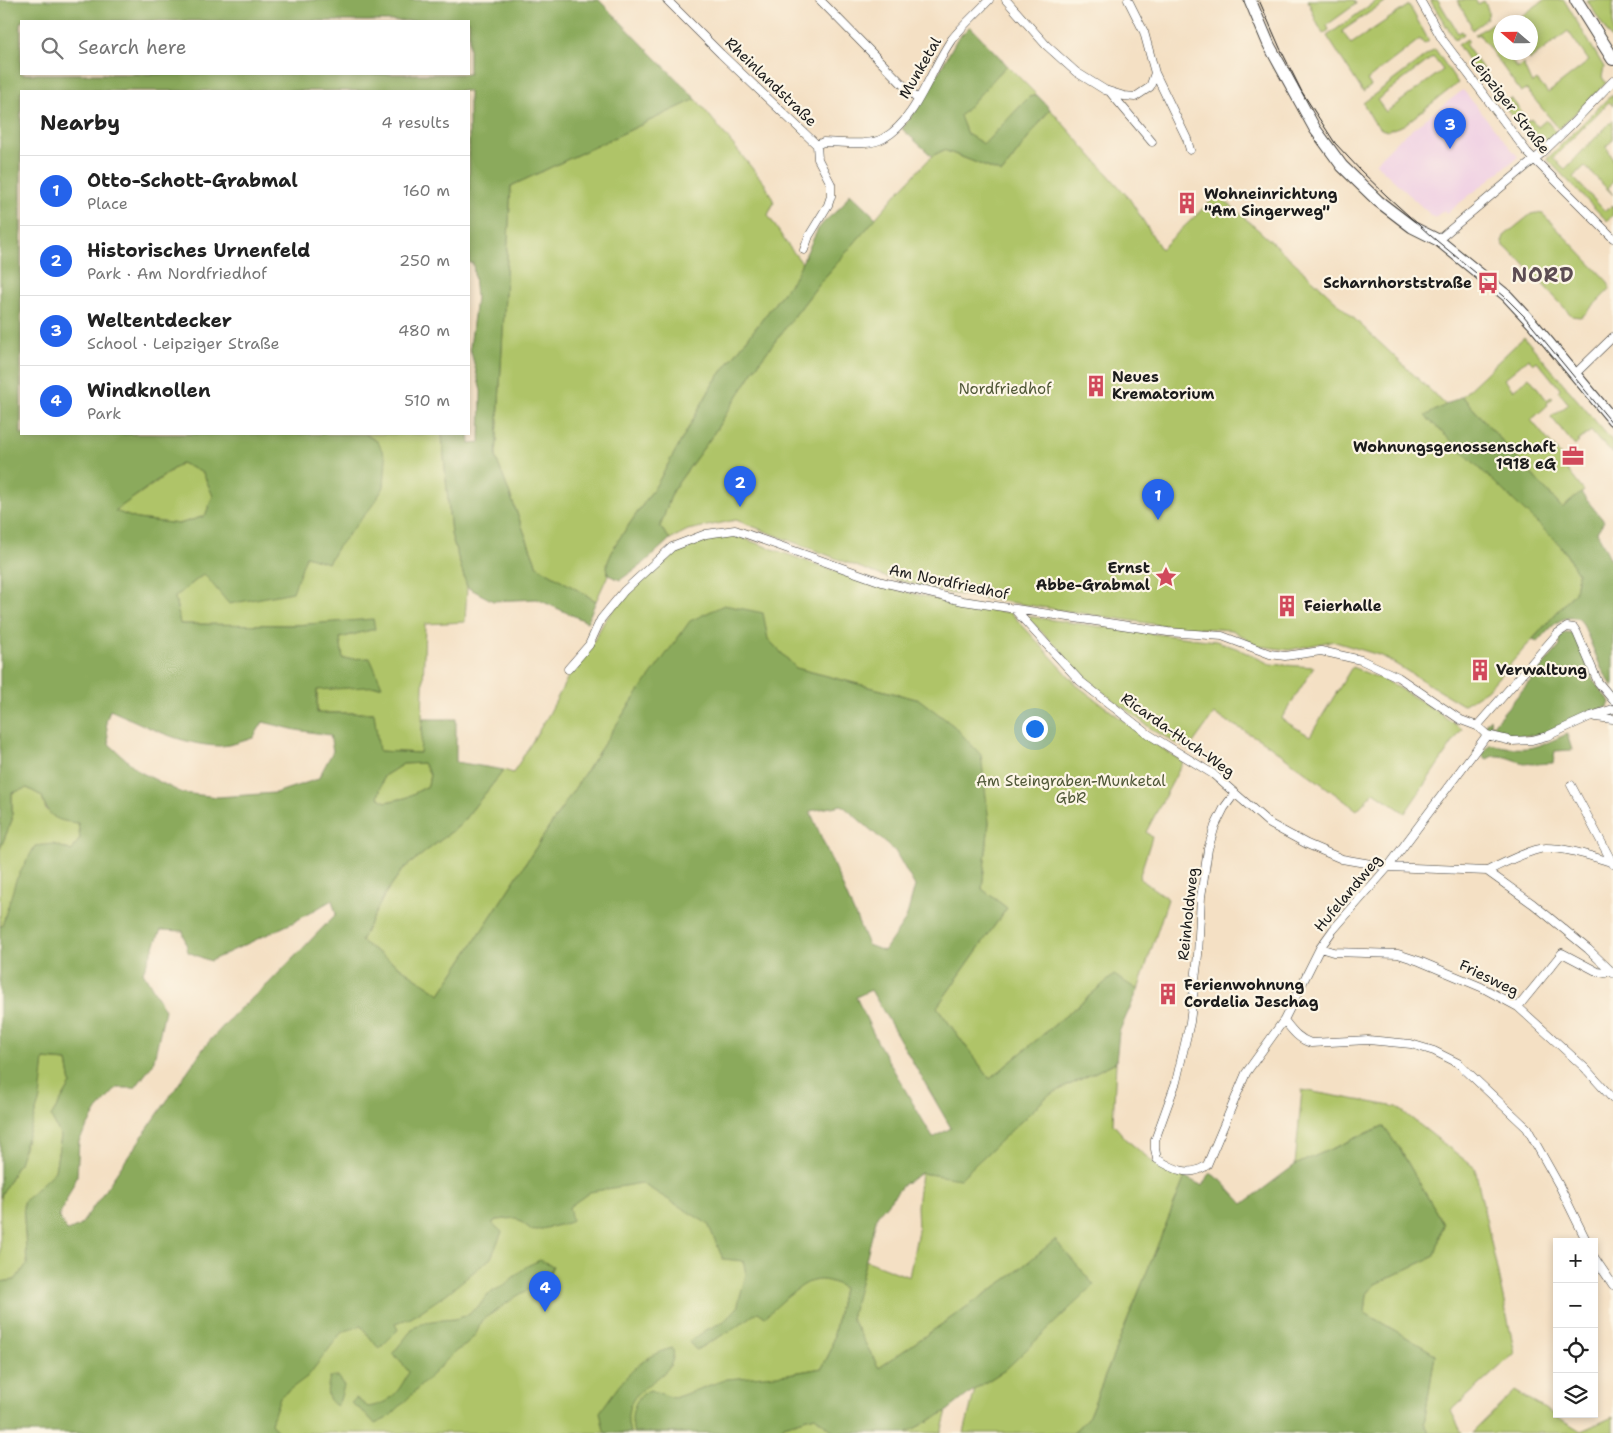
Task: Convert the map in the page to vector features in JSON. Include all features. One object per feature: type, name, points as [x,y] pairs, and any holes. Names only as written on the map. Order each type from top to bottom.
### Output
[{"type":"main road","points":[[1576,0],[1613,58]]},
{"type":"street","name":"Rheinlandstraße","points":[[668,0],[817,146],[823,142],[870,143]]},
{"type":"street","points":[[820,0],[918,100]]},
{"type":"street","name":"Munketal","points":[[870,143],[884,138],[900,125],[918,100],[952,39],[989,0]]},
{"type":"street","points":[[1006,0],[1046,44],[1076,72],[1110,92],[1135,97],[1150,87],[1155,73]]},
{"type":"street","points":[[1128,0],[1144,32],[1155,73],[1187,139],[1190,150]]},
{"type":"street","points":[[1250,0],[1269,45],[1298,99],[1315,129],[1338,161],[1378,201],[1412,227],[1438,240],[1507,296],[1533,324],[1613,420]]},
{"type":"street","name":"Leipziger Straße","points":[[1420,0],[1442,39],[1534,160],[1613,238]]},
{"type":"street","points":[[1438,240],[1534,160],[1572,125],[1613,81]]},
{"type":"street","points":[[1110,92],[1152,142]]},
{"type":"street","points":[[804,250],[828,206],[831,196],[831,184],[818,159],[817,146]]},
{"type":"street","points":[[1575,374],[1613,337]]},
{"type":"street","name":"Am Nordfriedhof","points":[[568,669],[589,645],[601,619],[629,586],[672,547],[706,534],[735,530],[882,582],[963,601],[1168,632],[1222,636],[1257,650],[1277,655],[1285,656],[1321,651],[1361,660],[1398,677],[1461,720],[1477,726]]},
{"type":"street","name":"Ricarda-Huch-Weg","points":[[1014,609],[1080,681],[1148,734],[1213,774],[1270,824],[1342,860],[1388,868],[1487,871]]},
{"type":"street","points":[[1613,700],[1598,682],[1574,628],[1567,627],[1558,633],[1477,726],[1487,736],[1512,741],[1532,740],[1547,736],[1591,716],[1613,709]]},
{"type":"street","points":[[1591,716],[1613,719]]},
{"type":"street","name":"Hufelandweg","points":[[1157,1159],[1180,1171],[1199,1171],[1207,1165],[1246,1073],[1284,1020],[1320,948],[1332,930],[1388,868],[1487,736]]},
{"type":"street","points":[[1571,785],[1612,863]]},
{"type":"street","name":"Reinholdweg","points":[[1157,1159],[1155,1140],[1176,1082],[1190,1022],[1198,955],[1201,897],[1208,849],[1215,826],[1235,792]]},
{"type":"street","points":[[1518,1007],[1562,953],[1598,972],[1606,973],[1611,971],[1588,949],[1533,904],[1487,871],[1524,854],[1544,848],[1568,850],[1612,863]]},
{"type":"street","name":"Friesweg","points":[[1320,948],[1333,952],[1398,954],[1481,987],[1518,1007],[1585,1068],[1613,1099]]},
{"type":"street","points":[[1284,1020],[1295,1035],[1312,1043],[1368,1040],[1411,1044],[1434,1051],[1458,1063],[1527,1128],[1559,1185],[1585,1238]]},
{"type":"street","points":[[1598,1263],[1613,1285]]},
{"type":"shaded area","points":[[1463,90],[1518,157],[1447,213],[1444,210],[1434,218],[1375,163],[1397,141]]},
{"type":"green space","points":[[0,0],[599,0],[696,99],[511,186],[496,458],[537,566],[596,601],[587,622],[537,599],[493,601],[467,587],[451,534],[442,435],[469,435],[470,444],[480,443],[481,391],[470,348],[476,298],[473,263],[470,263],[470,90],[20,90],[20,435],[367,435],[378,442],[386,459],[384,487],[372,506],[337,548],[328,563],[306,556],[293,592],[229,604],[204,574],[175,597],[180,624],[295,625],[373,619],[375,629],[340,638],[343,659],[370,658],[382,686],[317,690],[317,713],[374,713],[379,751],[420,753],[423,719],[456,719],[456,762],[504,770],[459,826],[403,869],[385,894],[361,941],[440,994],[630,704],[690,621],[724,605],[763,613],[768,639],[796,668],[920,700],[954,726],[981,755],[989,822],[982,889],[1007,908],[937,1007],[990,1079],[1114,975],[1138,990],[1119,1032],[1116,1062],[1049,1095],[960,1179],[921,1173],[904,1184],[877,1216],[851,1318],[879,1368],[1011,1276],[1055,1240],[1094,1285],[1005,1370],[975,1389],[947,1411],[906,1433],[835,1433],[815,1416],[784,1425],[778,1433],[634,1433],[632,1414],[636,1402],[644,1393],[650,1390],[674,1398],[727,1379],[788,1374],[822,1368],[831,1350],[843,1288],[825,1280],[808,1283],[788,1296],[765,1317],[758,1312],[735,1328],[696,1350],[689,1342],[706,1330],[723,1322],[737,1308],[746,1274],[743,1261],[723,1259],[708,1224],[641,1183],[590,1192],[569,1207],[572,1220],[568,1223],[533,1231],[516,1218],[497,1220],[492,1223],[502,1232],[491,1258],[445,1295],[411,1318],[395,1323],[398,1330],[379,1349],[361,1326],[342,1332],[308,1376],[280,1397],[271,1423],[279,1433],[0,1433],[0,1282],[15,1280],[27,1264],[23,1202],[55,1171],[61,1136],[51,1117],[71,1084],[67,1061],[44,1059],[40,1099],[19,1163],[0,1197],[0,926],[2,926],[16,880],[35,846],[53,844],[72,851],[80,838],[78,823],[54,817],[47,809],[42,796],[27,788],[12,793],[12,820],[0,849]],"holes":[[[181,463],[203,473],[213,496],[205,516],[179,524],[137,519],[115,511]],[[110,710],[177,738],[205,745],[219,746],[253,738],[263,722],[296,730],[330,735],[333,751],[318,779],[275,793],[218,797],[182,793],[140,772],[109,744],[106,722]],[[423,763],[430,774],[428,786],[405,798],[386,802],[378,797],[384,776],[403,764]],[[842,805],[895,851],[915,886],[906,919],[884,951],[868,945],[810,811]],[[332,900],[336,914],[268,984],[237,1011],[205,1046],[80,1226],[67,1231],[59,1217],[77,1176],[79,1141],[97,1110],[117,1088],[135,1088],[153,1064],[165,1010],[143,972],[161,930],[183,931],[188,952],[210,961],[294,922]],[[871,990],[951,1128],[933,1138],[877,1041],[856,997]]]},
{"type":"green space","points":[[1308,0],[1354,0],[1356,4],[1327,25],[1329,30],[1323,34]]},
{"type":"green space","points":[[1377,0],[1388,0],[1342,31],[1351,44],[1409,5],[1429,41],[1424,44],[1420,39],[1367,80],[1371,86],[1363,92],[1327,36]]},
{"type":"green space","points":[[1430,0],[1438,0],[1458,33],[1462,31],[1464,34],[1455,40]]},
{"type":"green space","points":[[1457,0],[1476,0],[1478,4],[1484,1],[1488,11],[1487,18],[1472,30]]},
{"type":"green space","points":[[1544,0],[1564,0],[1604,67],[1602,77],[1606,83],[1559,129],[1526,89],[1521,92],[1498,60],[1511,60],[1517,68],[1523,64],[1532,84],[1537,80],[1548,93],[1589,61],[1568,31],[1538,54],[1538,15],[1523,15]]},
{"type":"green space","points":[[1587,0],[1613,0],[1613,41],[1610,37]]},
{"type":"green space","points":[[1492,23],[1493,53],[1479,34],[1475,35]]},
{"type":"green space","points":[[970,26],[1007,65],[960,116],[967,134],[984,144],[1029,97],[1037,95],[1050,109],[1002,173],[944,150],[932,156],[902,129],[924,99],[957,39]]},
{"type":"green space","points":[[1467,39],[1468,41],[1465,44],[1506,101],[1511,98],[1528,121],[1531,119],[1538,127],[1546,120],[1556,132],[1539,146],[1467,59],[1458,45]]},
{"type":"green space","points":[[1435,49],[1458,83],[1404,125],[1387,131],[1381,129],[1374,122],[1363,103]],"holes":[[[1433,57],[1443,70],[1386,112],[1377,100]]]},
{"type":"green space","points":[[1007,65],[1037,95],[1029,97],[984,145],[967,134],[959,116]]},
{"type":"green space","points":[[1613,95],[1613,106],[1609,102],[1553,158],[1565,169],[1613,120],[1613,140],[1606,146],[1613,159],[1613,182],[1608,188],[1613,195],[1585,166],[1573,177],[1605,211],[1613,205],[1613,215],[1607,221],[1547,159]]},
{"type":"green space","points":[[696,99],[765,184],[774,202],[768,215],[802,263],[795,277],[714,382],[657,484],[615,545],[607,564],[608,575],[596,601],[537,566],[496,458],[511,186]]},
{"type":"green space","name":"Nordfriedhof","points":[[1050,109],[1129,198],[1161,249],[1218,194],[1293,261],[1565,517],[1561,546],[1578,573],[1575,592],[1487,690],[1463,705],[1382,656],[1332,641],[1289,650],[1258,646],[1232,630],[1166,626],[948,593],[882,576],[736,520],[688,530],[670,539],[660,527],[673,490],[710,439],[760,361],[819,284],[898,192],[932,156],[944,150],[1002,173]]},
{"type":"green space","points":[[850,193],[876,218],[819,284],[760,361],[710,439],[673,490],[660,527],[670,539],[644,563],[620,580],[608,575],[607,564],[615,545],[657,484],[714,382],[795,277],[818,229],[842,206]]},
{"type":"green space","points":[[1531,214],[1543,214],[1608,282],[1610,289],[1580,317],[1572,316],[1502,242],[1504,236]]},
{"type":"green space","points":[[1524,337],[1613,442],[1613,454],[1591,431],[1578,441],[1575,446],[1551,417],[1569,404],[1558,391],[1560,389],[1537,361],[1533,364],[1528,359],[1504,379],[1513,390],[1529,377],[1547,400],[1552,396],[1553,398],[1531,420],[1568,464],[1565,467],[1584,491],[1562,508],[1462,396]]},
{"type":"green space","points":[[1462,396],[1562,508],[1581,493],[1604,521],[1597,532],[1613,564],[1613,687],[1601,668],[1583,624],[1579,619],[1566,618],[1561,620],[1551,627],[1538,642],[1533,639],[1575,592],[1578,573],[1561,546],[1425,416]]},
{"type":"green space","points":[[367,435],[442,435],[451,534],[467,587],[465,622],[425,624],[421,753],[378,751],[374,713],[317,713],[317,690],[343,659],[340,638],[374,629],[373,620],[295,625],[180,624],[175,597],[204,574],[307,556],[328,563],[337,548],[378,442]]},
{"type":"green space","points":[[181,463],[203,472],[213,496],[205,516],[179,524],[137,519],[114,511],[155,483]]},
{"type":"green space","name":"Am Steingraben-Munketal GbR","points":[[734,535],[881,586],[962,605],[1011,613],[1079,687],[1145,737],[1183,762],[1146,832],[1152,837],[1139,878],[1168,899],[1138,990],[1113,976],[990,1079],[937,1007],[1007,908],[982,889],[989,822],[920,700],[796,668],[768,639],[630,704],[440,994],[360,941],[385,894],[403,869],[459,826],[504,770],[513,773],[549,714],[571,671],[591,646],[604,622],[624,595],[676,553],[706,539]]},
{"type":"green space","points":[[1025,616],[1216,641],[1270,664],[1314,667],[1281,719],[1310,736],[1352,667],[1386,681],[1426,704],[1462,729],[1405,813],[1374,792],[1357,810],[1266,743],[1214,714],[1188,750],[1153,730],[1084,678],[1055,645]]},
{"type":"green space","points":[[1566,632],[1573,633],[1575,636],[1593,680],[1610,702],[1608,707],[1590,712],[1542,734],[1521,736],[1498,734],[1486,729],[1486,724],[1490,718],[1491,727],[1560,646],[1559,635]]},
{"type":"green space","points":[[1567,734],[1572,750],[1555,751],[1553,763],[1528,764],[1501,756],[1487,759],[1481,754],[1490,744],[1513,748],[1530,748]]},
{"type":"green space","points":[[423,763],[430,774],[428,786],[405,798],[385,802],[378,797],[384,776],[403,764]]},
{"type":"green space","points":[[27,788],[42,796],[46,810],[78,823],[80,838],[72,851],[53,844],[2,926],[0,926],[0,849],[12,820],[12,792]]},
{"type":"green space","points":[[44,1059],[67,1061],[71,1084],[51,1117],[61,1136],[55,1171],[23,1203],[27,1264],[15,1280],[0,1282],[0,1197],[19,1163],[39,1099]]},
{"type":"green space","points":[[1116,1062],[1113,1124],[1128,1141],[1158,1166],[1185,1177],[1089,1416],[1073,1433],[964,1433],[975,1389],[1005,1370],[1055,1241],[1011,1276],[879,1368],[851,1318],[865,1260],[909,1277],[918,1230],[917,1206],[921,1173],[960,1178],[1049,1095]]},
{"type":"green space","points":[[1302,1090],[1397,1107],[1475,1168],[1515,1353],[1451,1411],[1462,1433],[1429,1433],[1424,1423],[1435,1354],[1365,1313],[1367,1294],[1375,1284],[1435,1256],[1443,1224],[1401,1151],[1383,1126],[1295,1165]]},
{"type":"green space","points":[[1383,1126],[1401,1151],[1443,1224],[1435,1256],[1375,1284],[1367,1294],[1365,1313],[1435,1354],[1424,1423],[1429,1433],[1073,1433],[1089,1416],[1185,1177],[1203,1186],[1210,1173],[1221,1180],[1243,1204],[1295,1165]]},
{"type":"green space","points":[[650,1149],[843,1288],[831,1350],[822,1368],[788,1374],[686,1433],[67,1433],[497,1220],[506,1219]]},
{"type":"green space","points":[[540,1260],[553,1266],[547,1279],[517,1296],[481,1321],[476,1334],[466,1345],[456,1351],[388,1418],[375,1424],[365,1413],[351,1403],[356,1398],[368,1407],[376,1405],[383,1403],[398,1391],[409,1372],[393,1353],[415,1326],[432,1321],[465,1316],[480,1305],[487,1295],[504,1285],[527,1266]]},
{"type":"green space","points":[[673,1348],[673,1360],[667,1369],[648,1384],[631,1403],[628,1416],[630,1433],[606,1433],[600,1412],[614,1392],[630,1372],[649,1357]]},
{"type":"green space","points":[[330,1377],[339,1377],[344,1386],[337,1406],[328,1397],[327,1390]]},
{"type":"green space","points":[[1515,1391],[1553,1414],[1553,1418],[1560,1418],[1581,1431],[1613,1417],[1613,1433],[1472,1433]]},
{"type":"green space","points":[[947,1411],[941,1433],[906,1433]]},
{"type":"green space","points":[[815,1416],[835,1433],[778,1433],[784,1425]]},
{"type":"tram line","points":[[1259,0],[1302,92],[1335,143],[1387,196],[1431,236],[1504,296],[1524,316],[1613,424]]},
{"type":"place","name":"Weltentdecker","points":[[1450,149]]},
{"type":"place","name":"Wohneinrichtung \"Am Singerweg\"","points":[[1187,203]]},
{"type":"place","name":"Scharnhorststraße","points":[[1488,283]]},
{"type":"place","name":"Neues Krematorium","points":[[1096,386]]},
{"type":"place","name":"Wohnungsgenossenschaft 1918 eG","points":[[1573,456]]},
{"type":"place","name":"Historisches Urnenfeld","points":[[740,507]]},
{"type":"place","name":"Otto-Schott-Grabmal","points":[[1158,520]]},
{"type":"place","name":"Ernst Abbe-Grabmal","points":[[1166,577]]},
{"type":"place","name":"Feierhalle","points":[[1287,606]]},
{"type":"place","name":"Verwaltung","points":[[1480,670]]},
{"type":"place","name":"Ferienwohnung Cordelia Jeschag","points":[[1168,994]]},
{"type":"place","name":"Windknollen","points":[[545,1312]]},
{"type":"district","name":"NORD","points":[[1543,275]]}]
